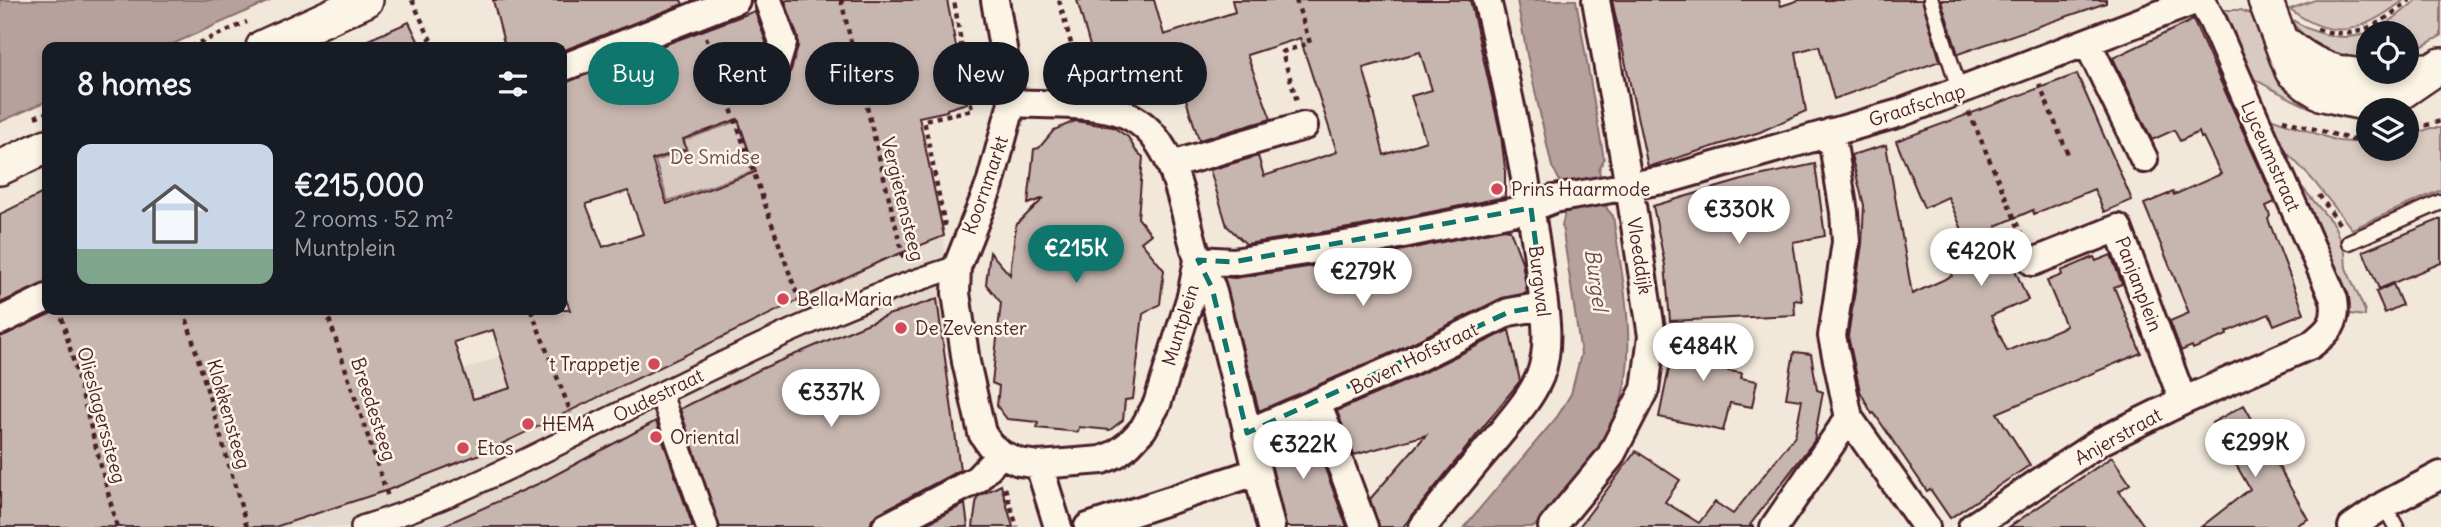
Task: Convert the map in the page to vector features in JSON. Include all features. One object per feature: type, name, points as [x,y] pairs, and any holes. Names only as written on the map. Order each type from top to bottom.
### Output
[{"type":"street","points":[[274,42],[366,0]]},
{"type":"street","points":[[567,66],[736,0]]},
{"type":"street","points":[[768,0],[783,42]]},
{"type":"street","name":"Koornmarkt","points":[[995,0],[1002,42]]},
{"type":"street","name":"Burgwal","points":[[1423,527],[1513,417],[1533,388],[1544,363],[1546,334],[1542,204],[1505,75],[1487,0]]},
{"type":"street","name":"Vloeddijk","points":[[1552,527],[1610,457],[1645,389],[1652,336],[1618,188],[1596,0]]},
{"type":"street","name":"Graafschap","points":[[1198,260],[1233,262],[1364,242],[1669,179],[1899,113],[2199,0]]},
{"type":"street","name":"Lyceumstraat","points":[[2199,0],[2213,22],[2334,299],[2336,313]]},
{"type":"street","points":[[2266,0],[2279,35],[2308,60],[2345,74],[2376,77],[2437,67]]},
{"type":"street","points":[[2087,42],[2144,159]]},
{"type":"street","points":[[1029,104],[1090,107],[1123,113],[1138,122],[1152,135],[1171,165],[1198,260]]},
{"type":"street","name":"Koornmarkt","points":[[957,267],[990,184],[1011,105]]},
{"type":"street","points":[[1171,165],[1304,126]]},
{"type":"street","points":[[1831,132],[1846,242],[1832,336],[1849,418],[1926,527]]},
{"type":"street","points":[[0,168],[42,148]]},
{"type":"street","name":"Panjanplein","points":[[2033,262],[2118,228],[2183,401]]},
{"type":"street","name":"Muntplein","points":[[1198,260],[1212,288],[1271,527]]},
{"type":"street","name":"Muntplein","points":[[1001,454],[1019,462],[1039,465],[1102,460],[1116,454],[1143,429],[1157,404],[1191,296],[1198,260]]},
{"type":"street","points":[[886,527],[976,480],[1001,454],[982,433],[959,320],[957,267]]},
{"type":"street","name":"Oudestraat","points":[[362,527],[395,517],[490,479],[579,433],[807,325],[909,282],[957,267]]},
{"type":"street","points":[[0,321],[42,300]]},
{"type":"street","name":"Boven Hofstraat","points":[[1247,433],[1407,363],[1508,312],[1544,306]]},
{"type":"street","name":"Anjerstraat","points":[[1972,527],[2101,442],[2183,401],[2311,345],[2326,333],[2336,313]]},
{"type":"street","points":[[661,394],[707,527]]},
{"type":"street","points":[[1318,404],[1364,527]]},
{"type":"street","points":[[1774,527],[1849,418]]},
{"type":"street","points":[[1039,465],[1058,527]]},
{"type":"street","points":[[1088,527],[1256,472]]},
{"type":"street","points":[[2352,527],[2390,516],[2441,475]]},
{"type":"lane","points":[[1931,0],[1960,92]]},
{"type":"lane","points":[[2349,242],[2441,202]]},
{"type":"path","points":[[412,0],[432,42]]},
{"type":"path","name":"Vergietensteeg","points":[[841,0],[909,282]]},
{"type":"path","points":[[954,0],[972,110],[924,120],[949,245],[957,267]]},
{"type":"path","points":[[1059,0],[1090,107]]},
{"type":"path","points":[[1296,0],[1310,43],[1282,52],[1304,126]]},
{"type":"path","points":[[2311,27],[2339,33],[2364,30],[2377,26],[2410,0]]},
{"type":"path","points":[[698,13],[807,325]]},
{"type":"path","points":[[2031,64],[2068,154]]},
{"type":"path","points":[[1960,92],[2033,262]]},
{"type":"path","points":[[2252,112],[2356,140]]},
{"type":"path","points":[[2419,127],[2441,121]]},
{"type":"path","name":"Olieslagerssteeg","points":[[60,315],[117,527]]},
{"type":"path","name":"Klokkensteeg","points":[[185,315],[247,527]]},
{"type":"path","name":"Breedesteeg","points":[[328,315],[395,517]]},
{"type":"path","points":[[533,315],[579,433]]},
{"type":"path","points":[[1001,454],[1003,480],[1017,527]]},
{"type":"highlighted area","points":[[1531,208],[1544,306],[1509,312],[1247,433],[1212,288],[1198,260],[1233,262]]},
{"type":"shaded area","points":[[874,204],[944,240],[947,298],[891,356],[768,527],[0,527],[0,521],[304,431],[635,305]]},
{"type":"green space","points":[[2315,0],[2404,0],[2376,19],[2356,21],[2356,27],[2348,29],[2321,26],[2290,9]]},
{"type":"green space","points":[[2417,0],[2441,0],[2441,36],[2419,48],[2419,21],[2389,21]]},
{"type":"green space","points":[[2241,10],[2251,14],[2356,106],[2356,120],[2318,111],[2243,73],[2219,11]]},
{"type":"green space","points":[[2286,15],[2307,28],[2342,37],[2356,36],[2356,59],[2332,52],[2312,41]]},
{"type":"green space","points":[[2264,116],[2338,141],[2356,142],[2356,161],[2419,161],[2419,132],[2441,128],[2441,190],[2352,229],[2312,179],[2276,141]]},
{"type":"green space","name":"De Smidse","points":[[738,121],[755,171],[668,201],[655,161],[687,150],[684,140]]},
{"type":"green space","points":[[2286,168],[2334,225],[2345,253],[2346,268],[2365,316],[2343,313]]},
{"type":"water","points":[[0,0],[272,0],[177,42],[42,42],[42,103],[0,122]]},
{"type":"water","name":"Burgel","points":[[1517,0],[1576,0],[1604,159],[1599,170],[1607,209],[1613,216],[1622,274],[1628,362],[1624,391],[1616,418],[1602,445],[1579,477],[1534,527],[1464,527],[1557,417],[1571,394],[1581,354],[1562,225],[1565,211],[1563,195],[1552,167]]},
{"type":"building","points":[[493,0],[681,0],[683,4],[567,49],[567,42],[504,42]]},
{"type":"building","points":[[788,0],[947,0],[955,42],[933,42],[933,105],[960,105],[919,117],[944,236],[832,284],[485,452],[388,490],[275,527],[0,527],[0,337],[47,315],[567,315],[567,310],[570,310],[567,302],[567,81],[588,73],[588,105],[679,105],[679,42],[672,42],[755,11],[766,42],[693,42],[693,105],[791,105],[791,70],[798,38],[785,1]],"holes":[[[738,119],[756,172],[667,204],[652,160],[686,149],[683,139]],[[628,191],[643,234],[603,247],[586,204]],[[493,330],[511,388],[473,399],[454,342]]]},
{"type":"building","points":[[1077,0],[1154,0],[1164,35],[1235,12],[1232,0],[1470,0],[1501,136],[1505,197],[1361,226],[1246,244],[1227,226],[1210,170],[1258,156],[1264,176],[1337,152],[1300,38],[1247,55],[1271,119],[1199,140],[1188,105],[1207,105],[1207,42],[1089,42]],"holes":[[[1420,52],[1432,90],[1411,96],[1426,141],[1384,155],[1363,68]]]},
{"type":"building","points":[[1612,0],[1779,0],[1781,6],[1799,0],[1922,0],[1940,61],[1834,99],[1819,46],[1796,52],[1806,111],[1760,132],[1648,167]]},
{"type":"building","points":[[1941,0],[2106,0],[2106,3],[1958,54]]},
{"type":"building","points":[[2193,20],[2275,202],[2266,206],[2270,216],[2268,219],[2304,313],[2274,325],[2269,314],[2226,332],[2227,335],[2181,351],[2170,321],[2189,313],[2144,204],[2173,192],[2174,195],[2221,174],[2199,132],[2180,141],[2174,130],[2152,140],[2113,58]]},
{"type":"building","points":[[409,22],[419,42],[363,42]]},
{"type":"building","points":[[2077,74],[2132,200],[2104,212],[2094,189],[2034,214],[2033,210],[1996,226],[2028,300],[1991,316],[2007,351],[2066,326],[2047,281],[2062,275],[2061,271],[2094,257],[2096,261],[2111,255],[2122,284],[2114,287],[2141,353],[1997,413],[2030,465],[1950,518],[1930,489],[1927,491],[1874,413],[1872,414],[1860,391],[1848,336],[1862,244],[1864,205],[1851,155],[1886,145],[1912,294],[1952,276],[1951,272],[1976,262],[1948,197],[1924,208],[1896,141]]},
{"type":"building","points":[[1075,121],[1113,127],[1128,137],[1143,157],[1138,218],[1151,234],[1141,242],[1164,270],[1160,304],[1143,314],[1133,399],[1125,400],[1123,420],[1110,430],[1079,427],[1078,432],[1037,428],[1038,422],[1007,419],[997,406],[999,386],[992,383],[1001,303],[986,284],[990,252],[1010,275],[1016,225],[1044,198],[1028,204],[1034,149],[1039,148],[1054,130]]},
{"type":"building","points":[[1815,164],[1825,236],[1793,242],[1802,301],[1794,300],[1795,315],[1670,321],[1665,265],[1653,206],[1749,178]]},
{"type":"building","points":[[42,193],[42,284],[0,303],[0,214]]},
{"type":"building","points":[[2441,219],[2441,263],[2379,289],[2363,251]]},
{"type":"building","points":[[1504,229],[1510,230],[1522,262],[1527,293],[1502,298],[1400,349],[1259,411],[1224,277],[1235,278],[1366,258]]},
{"type":"building","points":[[2393,284],[2402,305],[2385,313],[2376,292]]},
{"type":"building","points":[[937,299],[960,470],[879,513],[872,519],[870,527],[720,527],[680,409],[761,369],[831,339],[888,315]]},
{"type":"building","points":[[1509,330],[1520,381],[1403,527],[1379,527],[1370,499],[1426,435],[1354,455],[1337,411]]},
{"type":"building","points":[[1672,334],[1729,342],[1728,371],[1742,373],[1741,378],[1757,381],[1752,407],[1730,403],[1723,431],[1659,417],[1669,368]]},
{"type":"building","points":[[1794,352],[1811,354],[1817,390],[1823,392],[1814,441],[1750,525],[1754,527],[1579,527],[1636,451],[1680,480],[1665,502],[1699,523],[1715,502],[1733,514],[1795,436],[1802,400],[1786,398]]},
{"type":"building","points":[[2244,405],[2308,519],[2293,527],[2201,527],[2250,489],[2212,423]]},
{"type":"building","points":[[656,421],[693,527],[440,527],[540,483]]},
{"type":"building","points":[[1308,423],[1347,527],[1286,527],[1266,442]]},
{"type":"building","points":[[2112,457],[2130,484],[2119,491],[2145,527],[2009,527]]},
{"type":"building","points":[[1001,485],[1013,527],[973,527],[977,497]]},
{"type":"building","points":[[965,504],[968,527],[920,527]]},
{"type":"place","name":"Prins Haarmode","points":[[1497,189]]},
{"type":"place","name":"Bella Maria","points":[[783,299]]},
{"type":"place","name":"De Zevenster","points":[[901,328]]},
{"type":"place","name":"t Trappetje","points":[[654,364]]},
{"type":"place","name":"HEMA","points":[[528,424]]},
{"type":"place","name":"Oriental","points":[[656,437]]},
{"type":"place","name":"Etos","points":[[463,448]]}]
